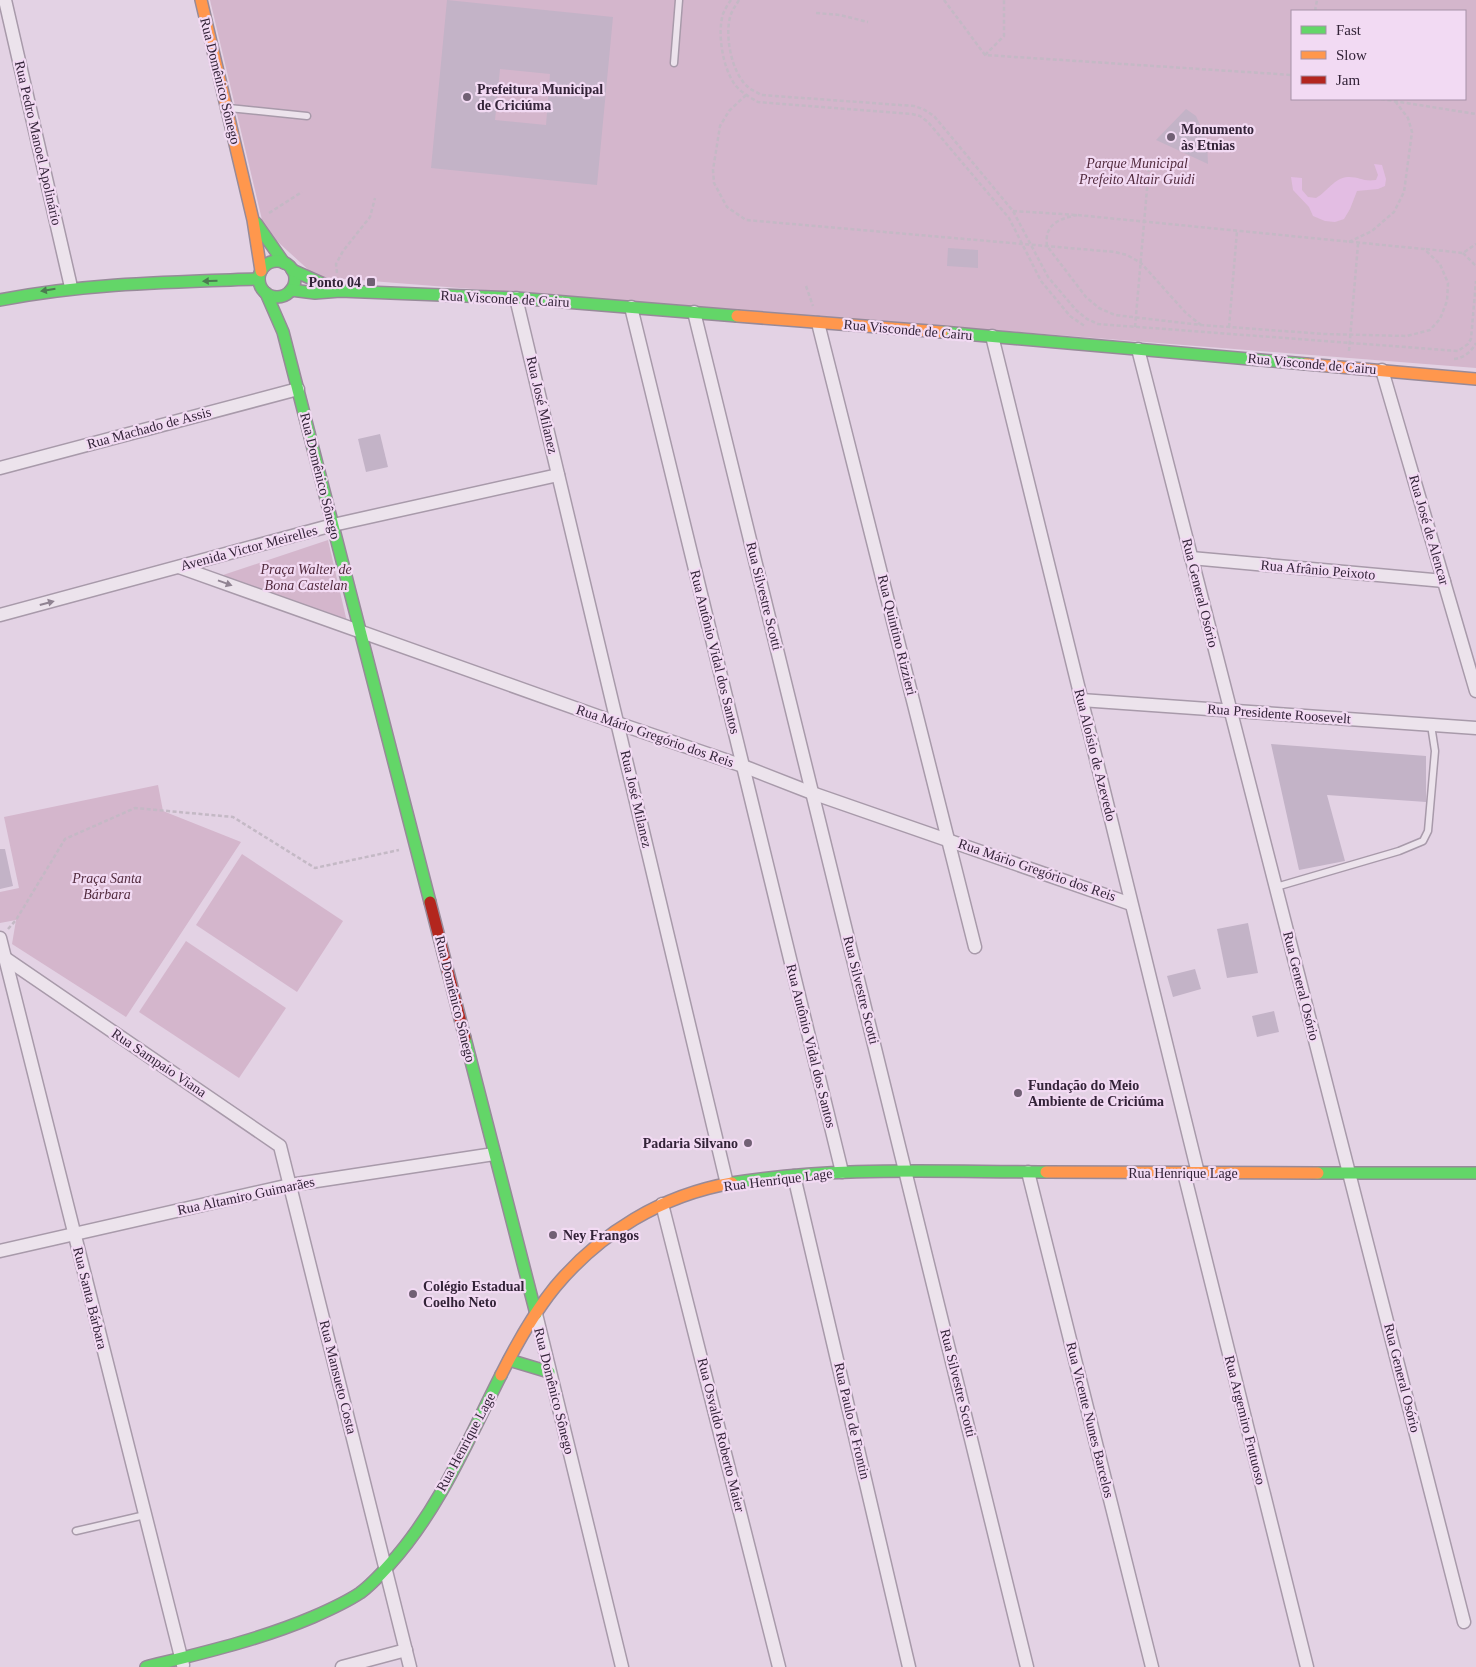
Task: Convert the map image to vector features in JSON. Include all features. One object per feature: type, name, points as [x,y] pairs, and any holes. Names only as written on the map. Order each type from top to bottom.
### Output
[{"type":"street","name":"Rua Pedro Manoel Apolinário","points":[[5,0],[71,287]]},
{"type":"street","name":"Rua Domênico Sônego","points":[[201,0],[254,220],[260,275]]},
{"type":"street","name":"Rua Domênico Sônego","points":[[254,220],[288,266]]},
{"type":"street","points":[[279,262],[288,266],[294,281],[288,299],[266,293],[260,287],[260,275],[268,263],[279,262]]},
{"type":"street","name":"Rua Visconde de Cairu","points":[[288,266],[340,291]]},
{"type":"street","points":[[0,300],[46,290],[71,287],[260,275]]},
{"type":"street","name":"Rua Visconde de Cairu","points":[[288,299],[315,293],[340,291],[516,298],[992,336],[1476,378]]},
{"type":"street","name":"Rua Domênico Sônego","points":[[266,293],[283,332],[298,389],[536,1314],[622,1667]]},
{"type":"street","name":"Rua José Milanez","points":[[516,298],[728,1184]]},
{"type":"street","name":"Rua Domênico Sônego","points":[[283,332],[288,299]]},
{"type":"street","name":"Rua Antônio Vidal dos Santos","points":[[631,307],[842,1172]]},
{"type":"street","name":"Rua Silvestre Scotti","points":[[694,312],[1028,1667]]},
{"type":"street","name":"Rua Quintino Rizzieri","points":[[818,323],[975,948]]},
{"type":"street","name":"Rua Aloísio de Azevedo","points":[[992,336],[1198,1173]]},
{"type":"street","name":"Rua General Osório","points":[[1138,349],[1464,1622]]},
{"type":"street","name":"Rua José de Alencar","points":[[1382,370],[1476,691]]},
{"type":"street","name":"Rua Machado de Assis","points":[[0,468],[298,389]]},
{"type":"street","name":"Avenida Victor Meirelles","points":[[0,615],[333,525],[558,475]]},
{"type":"street","name":"Rua Afrânio Peixoto","points":[[1191,558],[1444,581]]},
{"type":"street","name":"Rua Mário Gregório dos Reis","points":[[179,567],[743,766],[812,793],[1132,904]]},
{"type":"street","name":"Rua Presidente Roosevelt","points":[[1081,700],[1476,728]]},
{"type":"street","name":"Rua Santa Bárbara","points":[[0,938],[183,1662]]},
{"type":"street","name":"Rua Sampaio Viana","points":[[6,958],[280,1146],[290,1185]]},
{"type":"street","name":"Rua Altamiro Guimarães","points":[[0,1251],[290,1185],[494,1154]]},
{"type":"street","name":"Rua Henrique Lage","points":[[146,1667],[183,1662],[254,1639],[335,1608],[363,1590],[386,1569],[416,1532],[458,1461],[509,1360],[536,1314],[568,1272],[589,1251],[626,1223],[662,1204],[701,1190],[728,1184],[842,1172],[1476,1173]]},
{"type":"street","name":"Rua Vicente Nunes Barcelos","points":[[1028,1172],[1152,1667]]},
{"type":"street","name":"Rua Argemiro Frutuoso","points":[[1184,1173],[1307,1667]]},
{"type":"street","name":"Rua Paulo de Frontin","points":[[794,1176],[909,1667]]},
{"type":"street","name":"Rua Mansueto Costa","points":[[290,1185],[410,1667]]},
{"type":"street","name":"Rua Osvaldo Roberto Maier","points":[[662,1204],[779,1667]]},
{"type":"street","points":[[509,1360],[549,1372]]},
{"type":"street","points":[[342,1667],[406,1650]]},
{"type":"lane","points":[[674,63],[679,0]]},
{"type":"lane","points":[[228,108],[307,116]]},
{"type":"lane","points":[[1276,887],[1362,863],[1422,841],[1428,831],[1435,751],[1431,725]]},
{"type":"lane","points":[[76,1531],[145,1515]]},
{"type":"path","points":[[731,0],[723,14],[721,37],[724,63],[736,86],[758,102],[920,116],[928,122],[1009,218],[1041,281],[1070,316],[1089,328]]},
{"type":"path","points":[[739,0],[731,15],[729,36],[732,60],[739,76],[748,87],[761,95],[914,106],[934,116],[1013,211],[1048,277],[1076,310],[1087,319],[1098,324],[1458,351],[1468,344],[1471,339],[1476,281]]},
{"type":"path","points":[[944,0],[985,55],[1291,74]]},
{"type":"path","points":[[985,55],[1004,36],[1004,0]]},
{"type":"path","points":[[816,13],[840,15],[868,22]]},
{"type":"path","points":[[746,95],[729,111],[720,126],[713,170],[714,183],[727,207],[746,220],[1114,252],[1141,263],[1186,313],[1201,325]]},
{"type":"path","points":[[1388,100],[1476,114]]},
{"type":"path","points":[[1348,242],[1372,231],[1394,212],[1404,192],[1412,132],[1408,118],[1395,101]]},
{"type":"path","points":[[1138,349],[1135,327],[1149,166]]},
{"type":"path","points":[[254,220],[269,213],[302,192]]},
{"type":"path","points":[[340,291],[336,264],[343,251],[370,217],[375,198]]},
{"type":"path","points":[[1013,211],[1077,215],[1424,249],[1463,254],[1476,266]]},
{"type":"path","points":[[1077,215],[1060,219],[1052,225],[1046,242],[1047,246],[1086,297],[1099,308],[1115,314],[1201,325],[1351,335],[1407,336],[1430,330],[1440,319],[1447,300],[1448,283],[1440,264],[1424,249]]},
{"type":"path","points":[[1229,327],[1237,231]]},
{"type":"path","points":[[1348,367],[1358,244]]},
{"type":"path","points":[[1463,254],[1476,244]]},
{"type":"path","points":[[1451,359],[1459,358],[1473,349],[1476,343]]},
{"type":"path","points":[[0,938],[16,920],[65,839],[135,808],[233,817],[315,868],[415,846]]},
{"type":"green space","name":"Parque Municipal Prefeito Altair Guidi","points":[[210,0],[1476,0],[1476,368],[321,277],[313,274],[267,232],[263,224]]},
{"type":"green space","name":"Praça Walter de Bona Castelan","points":[[328,540],[347,622],[217,577]]},
{"type":"green space","name":"Praça Santa Bárbara","points":[[158,785],[163,811],[241,842],[126,1017],[12,944],[16,920],[0,923],[0,892],[19,888],[4,817]]},
{"type":"green space","points":[[242,854],[343,921],[297,992],[196,925]]},
{"type":"green space","points":[[186,941],[286,1008],[239,1078],[139,1012]]},
{"type":"sand","points":[[1374,164],[1382,165],[1386,179],[1385,186],[1378,189],[1357,191],[1344,219],[1335,222],[1325,221],[1313,216],[1309,207],[1293,190],[1291,177],[1302,178],[1302,190],[1308,197],[1316,198],[1344,177],[1376,180],[1378,175]]},
{"type":"building","name":"Prefeitura Municipal de Criciúma","points":[[447,0],[613,17],[597,185],[431,168]],"holes":[[[500,69],[550,74],[546,125],[495,120]]]},
{"type":"building","name":"Monumento às Etnias","points":[[1186,109],[1196,116],[1207,141],[1208,164],[1156,140]]},
{"type":"building","points":[[948,248],[978,250],[978,268],[947,266]]},
{"type":"building","points":[[380,434],[388,467],[366,472],[358,439]]},
{"type":"building","points":[[1271,744],[1426,756],[1426,802],[1327,795],[1345,861],[1299,870]]},
{"type":"building","points":[[0,849],[5,849],[13,886],[0,889]]},
{"type":"building","points":[[1248,923],[1258,973],[1227,978],[1217,929]]},
{"type":"building","points":[[1195,969],[1201,989],[1173,997],[1167,976]]},
{"type":"building","points":[[1274,1011],[1279,1032],[1257,1037],[1252,1016]]},
{"type":"traffic: fast","points":[[256,223],[284,263]]},
{"type":"traffic: fast","points":[[277,261],[290,266],[295,279],[290,292],[277,297],[264,292],[259,279],[264,266],[277,261]]},
{"type":"traffic: fast","points":[[292,270],[337,290]]},
{"type":"traffic: fast","points":[[0,300],[32,294],[97,287],[161,282],[259,279]]},
{"type":"traffic: fast","points":[[291,290],[315,293],[340,291],[516,298],[737,316]]},
{"type":"traffic: fast","points":[[266,293],[283,332],[430,902]]},
{"type":"traffic: fast","points":[[942,332],[1306,364]]},
{"type":"traffic: fast","points":[[465,1038],[536,1314]]},
{"type":"traffic: fast","points":[[732,1183],[810,1174],[850,1172],[1046,1172]]},
{"type":"traffic: fast","points":[[1318,1173],[1476,1173]]},
{"type":"traffic: fast","points":[[509,1360],[549,1372]]},
{"type":"traffic: fast","points":[[146,1667],[272,1633],[331,1609],[364,1590],[390,1564],[407,1543],[438,1498],[452,1474],[501,1375]]},
{"type":"traffic: slow","points":[[201,0],[253,220],[261,271]]},
{"type":"traffic: slow","points":[[737,316],[942,332]]},
{"type":"traffic: slow","points":[[1306,364],[1476,379]]},
{"type":"traffic: slow","points":[[1046,1172],[1318,1173]]},
{"type":"traffic: slow","points":[[501,1375],[525,1330],[547,1297],[592,1250],[634,1219],[657,1207],[681,1197],[732,1183]]},
{"type":"traffic: jam","points":[[430,902],[465,1038]]},
{"type":"place","name":"Prefeitura Municipal de Criciúma","points":[[467,97]]},
{"type":"place","name":"Monumento às Etnias","points":[[1171,137]]},
{"type":"place","name":"Ponto 04","points":[[371,282]]},
{"type":"place","name":"Fundação do Meio Ambiente de Criciúma","points":[[1018,1093]]},
{"type":"place","name":"Padaria Silvano","points":[[748,1143]]},
{"type":"place","name":"Ney Frangos","points":[[553,1235]]},
{"type":"place","name":"Colégio Estadual Coelho Neto","points":[[413,1294]]}]
